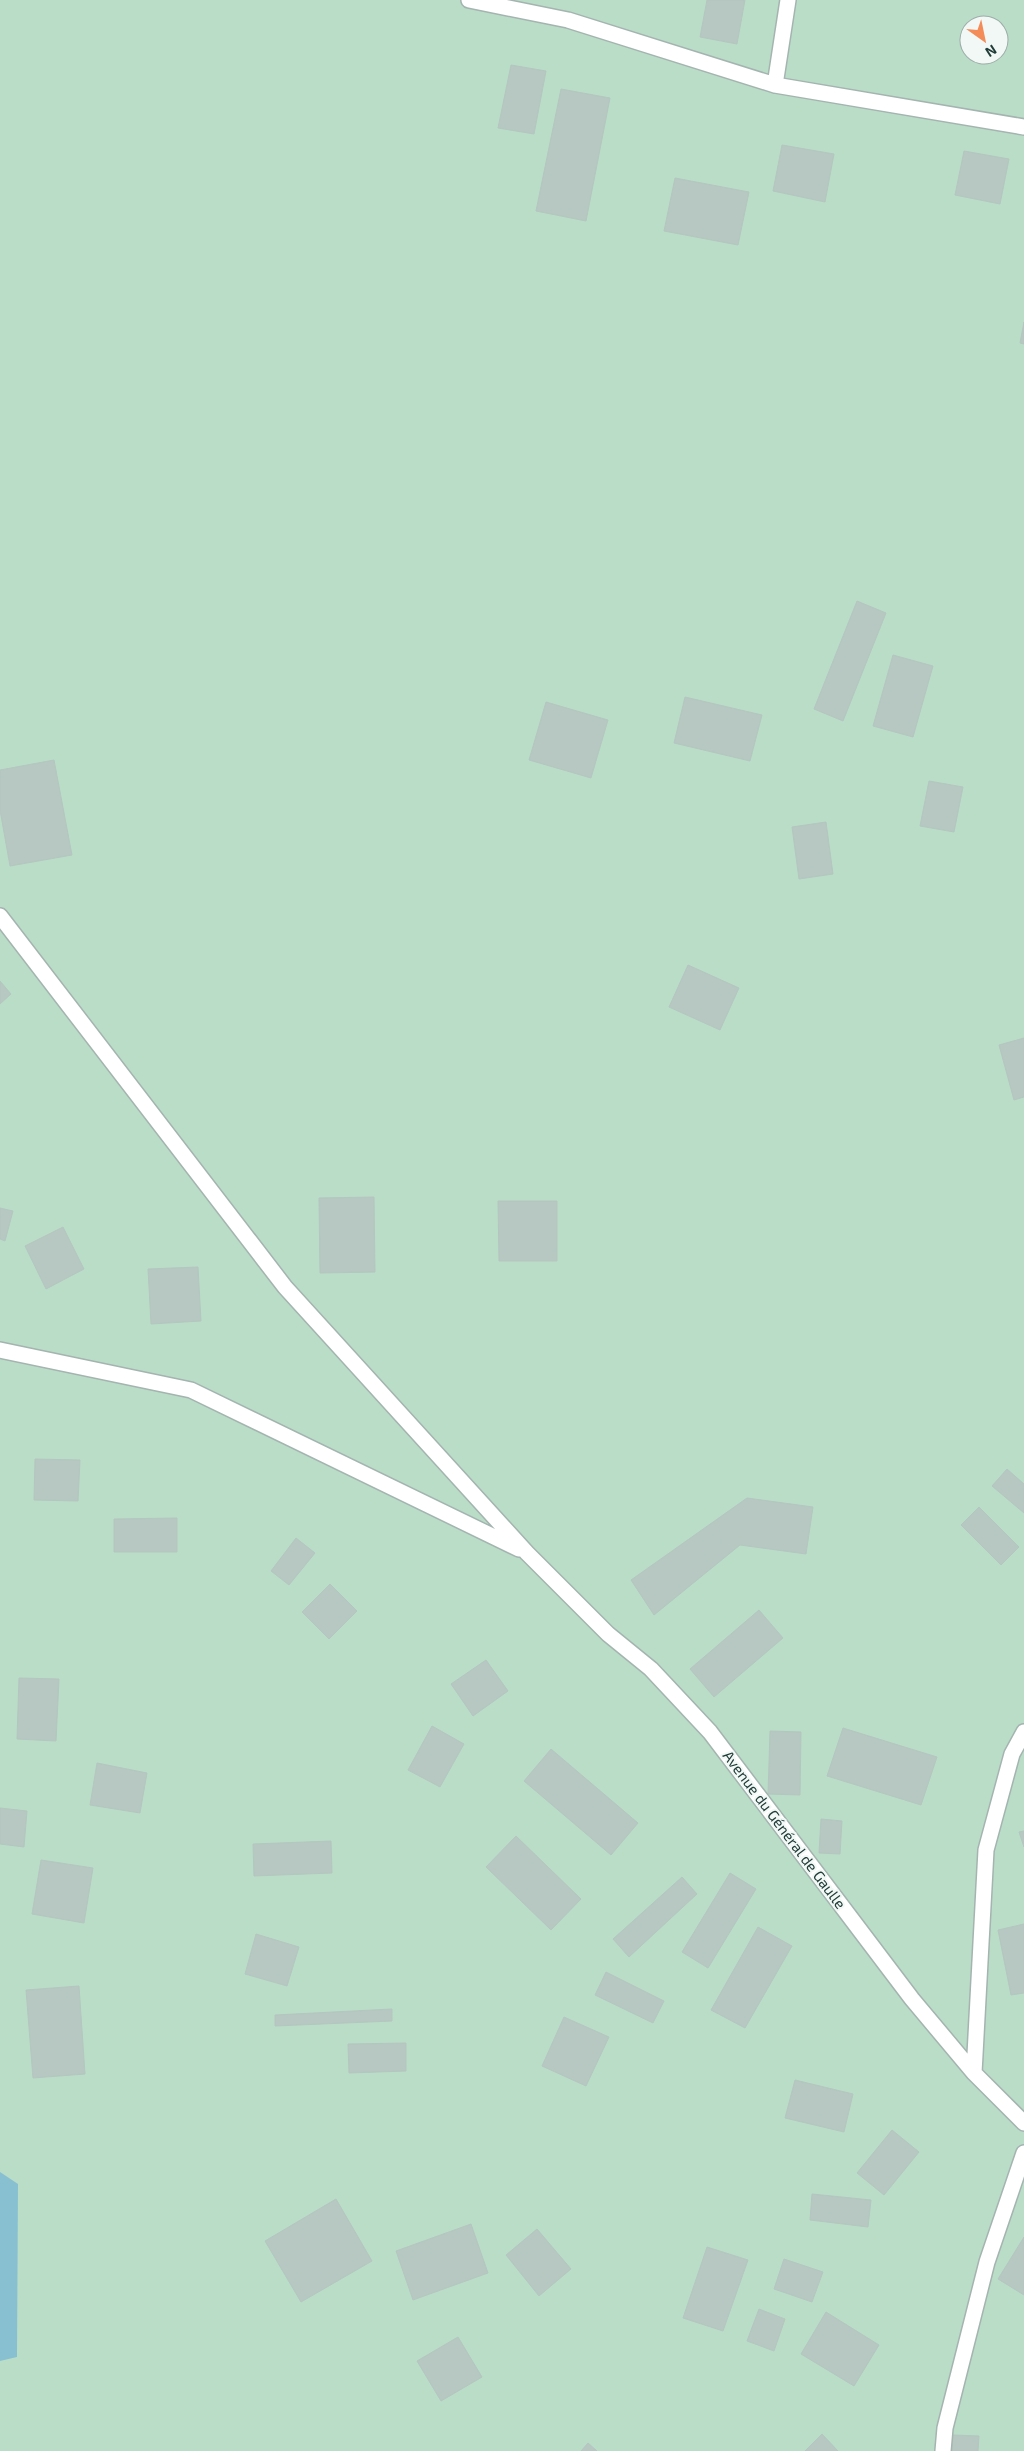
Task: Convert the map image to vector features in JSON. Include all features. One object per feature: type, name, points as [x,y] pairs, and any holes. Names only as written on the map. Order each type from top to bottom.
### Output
[{"type":"street","points":[[469,0],[568,20],[775,85],[1024,127]]},
{"type":"street","points":[[775,85],[788,0]]},
{"type":"street","name":"Avenue du Général de Gaulle","points":[[0,916],[285,1286],[527,1553],[608,1634],[651,1668],[710,1732],[912,1998],[974,2073],[1024,2123]]},
{"type":"street","points":[[0,1350],[191,1390],[527,1553]]},
{"type":"street","points":[[974,2073],[986,1850],[1012,1754],[1024,1732]]},
{"type":"street","points":[[943,2451],[945,2428],[987,2262],[1024,2153]]},
{"type":"green space","points":[[0,0],[1024,0],[1024,2451],[0,2451]]},
{"type":"water","points":[[0,2172],[18,2184],[17,2357],[0,2361]]},
{"type":"building","points":[[707,0],[745,0],[737,44],[700,37]]},
{"type":"building","points":[[511,65],[546,71],[534,134],[498,128]]},
{"type":"building","points":[[561,89],[610,98],[586,221],[536,211]]},
{"type":"building","points":[[782,145],[834,154],[825,202],[773,191]]},
{"type":"building","points":[[964,151],[1009,159],[1000,204],[955,195]]},
{"type":"building","points":[[675,178],[749,192],[738,245],[664,231]]},
{"type":"building","points":[[1024,322],[1024,344],[1020,343]]},
{"type":"building","points":[[857,601],[886,613],[843,721],[814,709]]},
{"type":"building","points":[[893,655],[933,666],[913,737],[873,726]]},
{"type":"building","points":[[685,697],[762,715],[750,761],[674,743]]},
{"type":"building","points":[[546,702],[608,720],[591,778],[529,760]]},
{"type":"building","points":[[54,760],[72,855],[10,866],[0,810],[0,770]]},
{"type":"building","points":[[929,781],[963,787],[954,832],[920,826]]},
{"type":"building","points":[[826,822],[833,874],[799,879],[792,827]]},
{"type":"building","points":[[688,965],[739,988],[720,1030],[669,1007]]},
{"type":"building","points":[[0,981],[11,994],[0,1004]]},
{"type":"building","points":[[1024,1038],[1024,1097],[1014,1100],[999,1045]]},
{"type":"building","points":[[374,1197],[375,1272],[320,1273],[319,1198]]},
{"type":"building","points":[[498,1201],[557,1201],[557,1261],[499,1261]]},
{"type":"building","points":[[0,1208],[13,1211],[5,1241],[0,1239]]},
{"type":"building","points":[[63,1227],[84,1269],[46,1289],[25,1246]]},
{"type":"building","points":[[198,1267],[201,1321],[151,1324],[148,1269]]},
{"type":"building","points":[[35,1459],[80,1460],[78,1501],[34,1500]]},
{"type":"building","points":[[1007,1469],[1024,1484],[1024,1513],[992,1486]]},
{"type":"building","points":[[747,1498],[813,1507],[806,1554],[740,1545],[654,1615],[631,1580]]},
{"type":"building","points":[[979,1507],[1019,1547],[1001,1565],[961,1525]]},
{"type":"building","points":[[177,1518],[177,1552],[114,1552],[114,1519]]},
{"type":"building","points":[[296,1538],[315,1553],[289,1585],[271,1571]]},
{"type":"building","points":[[330,1584],[357,1611],[329,1639],[302,1612]]},
{"type":"building","points":[[759,1610],[783,1638],[714,1697],[690,1669]]},
{"type":"building","points":[[486,1660],[508,1691],[473,1716],[451,1684]]},
{"type":"building","points":[[19,1678],[59,1679],[56,1741],[17,1739]]},
{"type":"building","points":[[432,1726],[464,1744],[440,1787],[408,1770]]},
{"type":"building","points":[[843,1728],[937,1757],[921,1805],[827,1776]]},
{"type":"building","points":[[770,1731],[801,1732],[800,1795],[768,1794]]},
{"type":"building","points":[[551,1749],[638,1823],[611,1855],[524,1781]]},
{"type":"building","points":[[97,1763],[147,1773],[140,1813],[90,1805]]},
{"type":"building","points":[[0,1808],[27,1811],[24,1847],[0,1844]]},
{"type":"building","points":[[821,1819],[842,1821],[840,1854],[819,1853]]},
{"type":"building","points":[[1024,1831],[1024,1847],[1019,1832]]},
{"type":"building","points":[[516,1836],[581,1899],[551,1930],[486,1867]]},
{"type":"building","points":[[331,1841],[332,1873],[254,1876],[253,1844]]},
{"type":"building","points":[[41,1860],[93,1868],[84,1923],[32,1914]]},
{"type":"building","points":[[730,1873],[756,1889],[708,1968],[682,1952]]},
{"type":"building","points":[[682,1877],[697,1894],[629,1957],[613,1939]]},
{"type":"building","points":[[1024,1924],[1024,1993],[1011,1995],[998,1930]]},
{"type":"building","points":[[758,1927],[792,1946],[745,2028],[711,2010]]},
{"type":"building","points":[[256,1934],[299,1947],[287,1986],[245,1974]]},
{"type":"building","points":[[606,1972],[664,2001],[653,2023],[595,1995]]},
{"type":"building","points":[[79,1986],[85,2074],[33,2078],[26,1990]]},
{"type":"building","points":[[392,2009],[392,2021],[275,2026],[275,2015]]},
{"type":"building","points":[[564,2017],[609,2037],[586,2086],[542,2066]]},
{"type":"building","points":[[406,2043],[406,2071],[349,2073],[348,2044]]},
{"type":"building","points":[[795,2080],[853,2094],[844,2132],[785,2118]]},
{"type":"building","points":[[892,2130],[919,2152],[884,2195],[857,2173]]},
{"type":"building","points":[[812,2194],[871,2200],[868,2227],[810,2220]]},
{"type":"building","points":[[336,2199],[372,2261],[301,2302],[265,2241]]},
{"type":"building","points":[[471,2224],[488,2273],[413,2300],[396,2251]]},
{"type":"building","points":[[537,2229],[571,2269],[539,2296],[506,2255]]},
{"type":"building","points":[[1024,2237],[1024,2295],[998,2279]]},
{"type":"building","points":[[707,2247],[748,2260],[723,2331],[683,2318]]},
{"type":"building","points":[[784,2259],[823,2272],[812,2302],[774,2289]]},
{"type":"building","points":[[759,2309],[785,2319],[774,2351],[747,2341]]},
{"type":"building","points":[[826,2312],[879,2345],[854,2386],[801,2354]]},
{"type":"building","points":[[458,2337],[482,2377],[441,2401],[417,2361]]},
{"type":"building","points":[[822,2434],[838,2451],[805,2451]]},
{"type":"building","points":[[953,2435],[979,2436],[978,2451],[952,2451]]},
{"type":"building","points":[[588,2443],[597,2451],[581,2451]]}]
